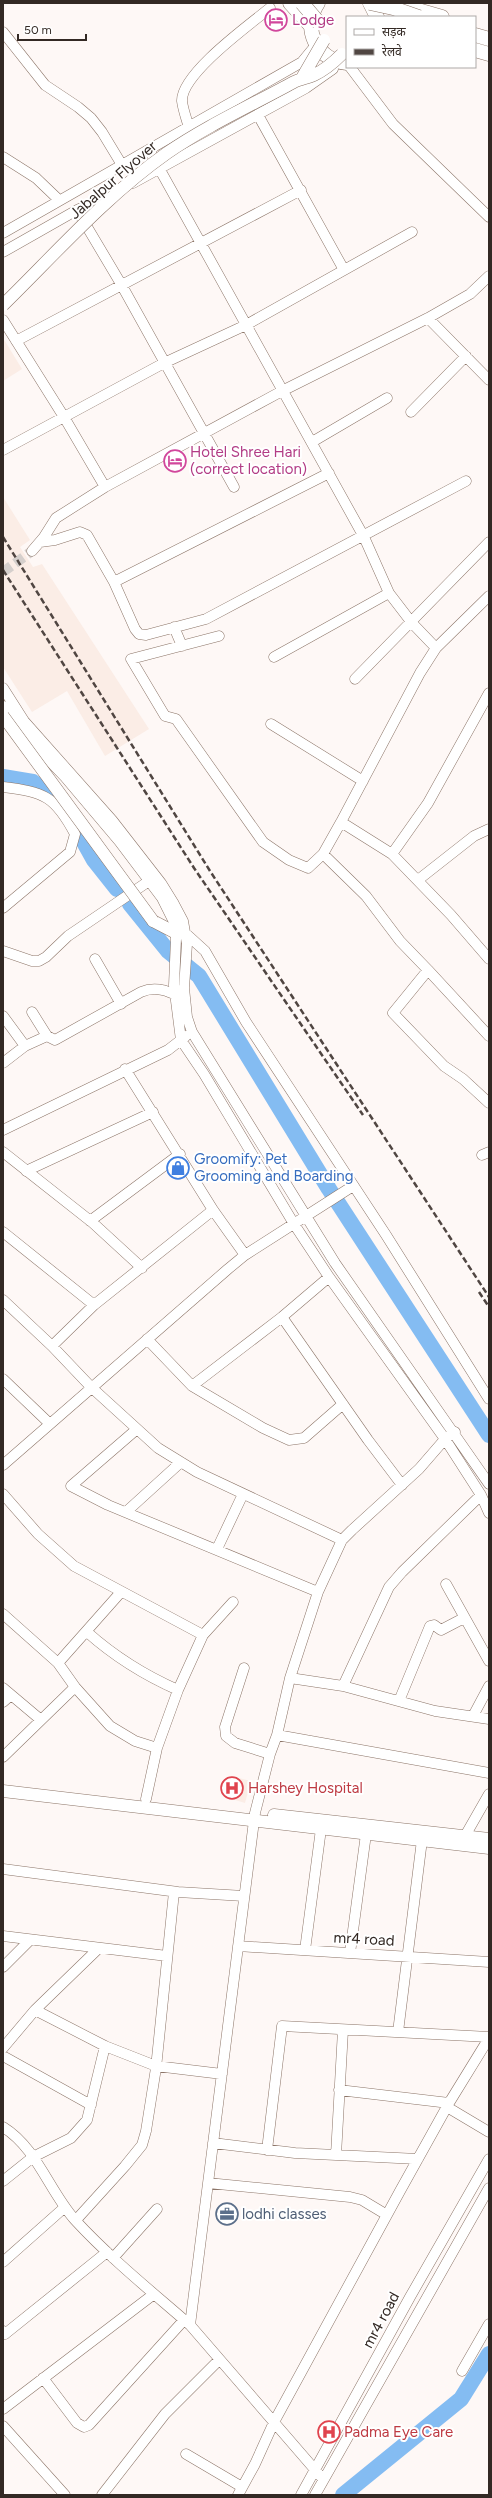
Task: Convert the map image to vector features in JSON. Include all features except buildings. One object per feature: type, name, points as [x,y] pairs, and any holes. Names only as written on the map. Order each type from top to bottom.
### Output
[{"type":"highway","points":[[290,3],[315,24]]},
{"type":"highway","points":[[302,3],[315,24]]},
{"type":"highway","points":[[318,3],[311,17],[315,24],[320,42],[332,48],[346,61]]},
{"type":"highway","points":[[315,24],[327,3]]},
{"type":"highway","points":[[370,3],[393,8],[415,9]]},
{"type":"highway","points":[[370,3],[376,16]]},
{"type":"highway","points":[[376,3],[382,16]]},
{"type":"highway","points":[[394,3],[439,16]]},
{"type":"highway","points":[[476,26],[489,30]]},
{"type":"highway","points":[[476,35],[489,39]]},
{"type":"highway","points":[[476,50],[489,54]]},
{"type":"main road","points":[[302,78],[320,42]]},
{"type":"main road","name":"Jabalpur Flyover","points":[[3,305],[102,207],[139,174],[168,152],[302,78],[313,76],[332,64],[346,61]]},
{"type":"main road","points":[[3,716],[153,921],[178,932]]},
{"type":"main road","points":[[3,1783],[146,1799],[321,1829],[422,1840],[465,1836],[489,1839]]},
{"type":"main road","points":[[3,1791],[442,1838],[489,1848]]},
{"type":"street","points":[[189,128],[182,101],[188,85],[199,69],[270,8]]},
{"type":"street","points":[[3,32],[45,85],[78,106],[91,118],[102,132],[122,165]]},
{"type":"street","points":[[3,233],[302,62],[320,42]]},
{"type":"street","points":[[3,252],[77,210],[160,170],[306,88],[346,61]]},
{"type":"street","points":[[351,68],[393,124],[489,217]]},
{"type":"street","points":[[258,115],[301,190],[344,270]]},
{"type":"street","points":[[149,150],[364,537],[389,593],[412,623],[436,648]]},
{"type":"street","points":[[3,157],[36,178],[60,200]]},
{"type":"street","points":[[16,341],[200,242],[301,190]]},
{"type":"street","points":[[77,210],[121,284],[234,487]]},
{"type":"street","points":[[3,450],[164,363],[246,325],[412,232]]},
{"type":"street","points":[[32,551],[56,518],[105,487],[283,391],[428,318],[470,294],[489,276]]},
{"type":"street","points":[[428,318],[489,380]]},
{"type":"street","points":[[3,320],[64,417],[105,487]]},
{"type":"street","points":[[411,412],[466,356]]},
{"type":"street","points":[[312,442],[388,398]]},
{"type":"street","points":[[114,582],[329,473]]},
{"type":"street","points":[[40,542],[56,540],[84,532],[114,582],[139,634],[146,635],[206,619],[364,537],[466,481]]},
{"type":"street","points":[[355,679],[412,623],[489,542]]},
{"type":"street","points":[[274,657],[389,593]]},
{"type":"street","points":[[219,636],[131,659],[165,716],[176,719],[263,842],[289,860],[308,868],[322,854],[341,822],[420,673],[436,648],[489,596]]},
{"type":"street","points":[[174,627],[182,646]]},
{"type":"street","points":[[3,688],[24,722],[84,787],[161,883],[183,921],[178,932],[174,989],[181,1040],[204,1074],[294,1224],[329,1277],[445,1439],[481,1495],[489,1513]]},
{"type":"street","points":[[392,854],[428,803],[487,696]]},
{"type":"street","points":[[3,706],[17,727],[65,777],[119,841],[162,898],[178,932],[187,944],[184,988],[187,1017],[192,1032],[335,1263],[455,1432],[489,1484]]},
{"type":"street","points":[[271,724],[363,781]]},
{"type":"street","points":[[3,787],[32,790],[43,795],[65,816],[75,834],[70,852],[3,908]]},
{"type":"street","points":[[341,822],[392,854],[418,880],[489,959]]},
{"type":"street","points":[[418,880],[474,836],[489,829]]},
{"type":"street","points":[[322,854],[366,896],[400,941],[489,1036]]},
{"type":"street","points":[[3,951],[32,961],[39,961],[46,957],[68,936],[149,881]]},
{"type":"street","points":[[178,932],[198,942],[209,956],[246,1022],[348,1189],[489,1399]]},
{"type":"street","points":[[96,959],[121,1004]]},
{"type":"street","points":[[428,970],[393,1013],[444,1066],[463,1079],[489,1103]]},
{"type":"street","points":[[32,1012],[47,1036],[54,1040],[148,989],[174,989]]},
{"type":"street","points":[[3,1016],[25,1046]]},
{"type":"street","points":[[3,1130],[125,1069],[168,1050],[192,1032]]},
{"type":"street","points":[[3,1063],[25,1046],[47,1036]]},
{"type":"street","points":[[125,1069],[180,1154],[213,1210],[245,1256]]},
{"type":"street","points":[[26,1171],[153,1112]]},
{"type":"street","points":[[3,1152],[90,1221],[142,1268]]},
{"type":"street","points":[[90,1221],[180,1154]]},
{"type":"street","points":[[3,1464],[245,1256],[348,1189]]},
{"type":"street","points":[[52,1346],[94,1305],[213,1210]]},
{"type":"street","points":[[3,1232],[94,1305]]},
{"type":"street","points":[[192,1386],[282,1317],[329,1277]]},
{"type":"street","points":[[3,1300],[52,1346],[91,1388],[158,1448],[181,1462],[243,1494],[342,1540]]},
{"type":"street","points":[[282,1317],[402,1485]]},
{"type":"street","points":[[147,1339],[192,1386],[256,1425],[289,1440],[304,1438],[343,1404]]},
{"type":"street","points":[[3,1379],[50,1424]]},
{"type":"street","points":[[137,1429],[71,1486],[126,1512],[318,1592]]},
{"type":"street","points":[[43,2378],[77,2423],[84,2427],[89,2425],[187,2322],[208,2183],[254,1817],[270,1754],[278,1735],[290,1678],[318,1592],[342,1540],[402,1485],[434,1453],[445,1439],[455,1432]]},
{"type":"street","points":[[126,1512],[181,1462]]},
{"type":"street","points":[[3,1494],[38,1534],[74,1566],[203,1635]]},
{"type":"street","points":[[217,1549],[243,1494]]},
{"type":"street","points":[[343,1686],[389,1587],[402,1572],[481,1495]]},
{"type":"street","points":[[446,1584],[489,1661]]},
{"type":"street","points":[[58,1663],[121,1592]]},
{"type":"street","points":[[146,1799],[157,1748],[178,1690],[203,1635],[233,1602]]},
{"type":"street","points":[[3,1614],[58,1663],[74,1687],[110,1726],[123,1736],[157,1748]]},
{"type":"street","points":[[399,1701],[430,1626],[434,1625],[441,1630],[464,1618]]},
{"type":"street","points":[[87,1632],[110,1653],[150,1678],[178,1690]]},
{"type":"street","points":[[244,1668],[225,1728],[226,1736],[235,1743],[270,1754]]},
{"type":"street","points":[[290,1678],[343,1686],[435,1711],[489,1719]]},
{"type":"street","points":[[473,1716],[489,1686]]},
{"type":"street","points":[[3,1757],[74,1687]]},
{"type":"street","points":[[3,1688],[12,1694],[41,1720]]},
{"type":"street","points":[[3,1702],[12,1694]]},
{"type":"street","points":[[278,1735],[489,1773]]},
{"type":"street","points":[[465,1836],[489,1794]]},
{"type":"street","points":[[305,1950],[321,1829]]},
{"type":"street","points":[[350,1953],[366,1834]]},
{"type":"street","points":[[398,2032],[422,1840]]},
{"type":"street","points":[[3,1869],[174,1892],[244,1896]]},
{"type":"street","points":[[76,2220],[126,2166],[142,2145],[146,2132],[156,2066],[174,1892]]},
{"type":"street","points":[[3,1936],[167,1956]]},
{"type":"street","points":[[3,1967],[30,1940]]},
{"type":"street","name":"mr4 road","points":[[238,1946],[489,1962]]},
{"type":"street","points":[[3,2048],[35,2010],[99,1948]]},
{"type":"street","points":[[35,2010],[105,2046],[156,2066],[222,2074]]},
{"type":"street","points":[[186,2454],[240,2491],[274,2422],[387,2215],[448,2105],[489,2038],[282,2026],[268,2150]]},
{"type":"street","points":[[336,2155],[343,2030]]},
{"type":"street","points":[[3,2181],[33,2157],[71,2138],[87,2120],[105,2046]]},
{"type":"street","points":[[3,2056],[91,2105]]},
{"type":"street","points":[[339,2090],[448,2105],[489,2132]]},
{"type":"street","points":[[3,2127],[13,2133],[33,2157],[65,2207],[76,2220],[110,2255],[187,2322],[323,2479]]},
{"type":"street","points":[[213,2143],[268,2150],[418,2159]]},
{"type":"street","name":"mr4 road","points":[[301,2495],[316,2471],[410,2297],[489,2159]]},
{"type":"street","points":[[208,2183],[344,2196],[362,2200],[387,2215]]},
{"type":"street","name":"mr4 road","points":[[315,2495],[489,2188]]},
{"type":"street","points":[[3,2262],[65,2207]]},
{"type":"street","points":[[3,2332],[5,2334],[110,2255],[157,2209]]},
{"type":"street","points":[[3,2409],[154,2294]]},
{"type":"street","points":[[462,2371],[489,2324]]},
{"type":"street","points":[[102,2495],[165,2414],[219,2360]]},
{"type":"street","points":[[3,2426],[65,2495]]},
{"type":"shaded area","points":[[3,338],[22,369],[3,381]]},
{"type":"shaded area","points":[[3,497],[30,540],[20,547],[33,567],[42,564],[149,729],[105,756],[67,691],[32,712],[3,667]]},
{"type":"shaded area","points":[[231,1776],[251,1781],[245,1803],[225,1797]]},
{"type":"waterway","points":[[3,777],[33,782],[64,806],[94,860],[117,889]]},
{"type":"waterway","points":[[130,904],[168,951],[199,976],[329,1189],[489,1435]]},
{"type":"waterway","points":[[343,2495],[461,2399],[489,2354]]},
{"type":"tunnel","points":[[3,572],[32,551]]},
{"type":"railway","points":[[3,537],[210,871],[489,1297]]},
{"type":"railway","points":[[3,570],[194,868],[363,1115]]},
{"type":"railway","points":[[479,1292],[489,1307]]},
{"type":"place","name":"Lodge","points":[[276,20]]},
{"type":"place","name":"Hotel Shree Hari (correct location)","points":[[175,461]]},
{"type":"place","name":"Groomify: Pet Grooming and Boarding","points":[[178,1168]]},
{"type":"place","name":"Harshey Hospital","points":[[232,1788]]},
{"type":"place","name":"lodhi classes","points":[[227,2214]]},
{"type":"place","name":"Padma Eye Care","points":[[329,2432]]}]
